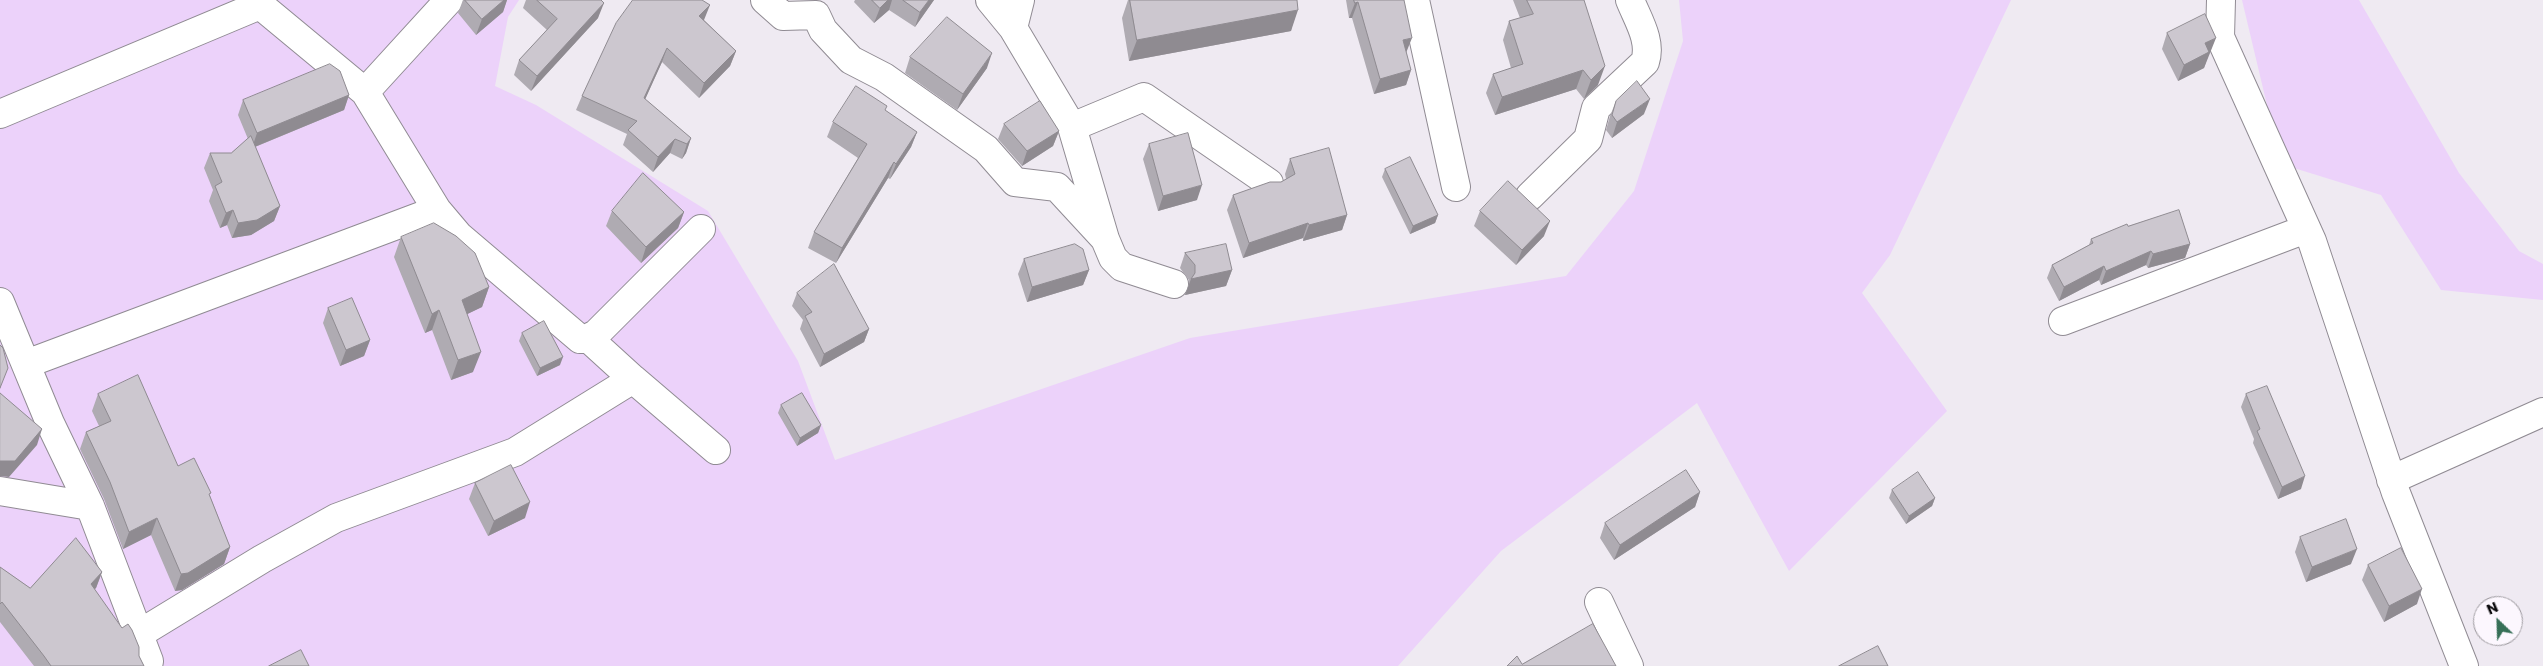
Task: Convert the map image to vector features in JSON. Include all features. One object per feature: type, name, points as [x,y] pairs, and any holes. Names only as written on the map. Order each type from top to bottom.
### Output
[{"type":"street","points":[[365,92],[449,0]]},
{"type":"street","points":[[765,0],[783,16],[816,14],[823,30],[851,60],[889,81],[986,149],[1015,182],[1057,187],[1105,239]]},
{"type":"street","points":[[990,0],[1013,28],[1072,128],[1105,239],[1113,258],[1122,267],[1174,284]]},
{"type":"street","points":[[1013,28],[1020,0]]},
{"type":"street","points":[[1415,0],[1456,187]]},
{"type":"street","points":[[1530,196],[1588,139],[1596,108],[1644,62],[1648,52],[1647,42],[1630,0]]},
{"type":"street","points":[[2221,0],[2220,37],[2306,229],[2391,480],[2464,666]]},
{"type":"street","points":[[0,114],[257,2],[365,92],[437,210],[460,236],[580,339],[596,334],[701,229]]},
{"type":"street","points":[[1072,128],[1144,97],[1269,183]]},
{"type":"street","points":[[26,364],[437,210]]},
{"type":"street","points":[[2063,321],[2306,229]]},
{"type":"street","points":[[0,302],[90,506],[149,660],[148,666]]},
{"type":"street","points":[[588,338],[716,450]]},
{"type":"street","points":[[138,634],[262,559],[336,518],[515,452],[633,379]]},
{"type":"street","points":[[2391,480],[2543,412]]},
{"type":"street","points":[[0,491],[90,506]]},
{"type":"street","points":[[1599,602],[1629,666]]},
{"type":"shaded area","points":[[0,0],[519,0],[508,17],[495,86],[536,105],[708,211],[798,361],[835,460],[1190,338],[1566,276],[1634,191],[1683,41],[1679,0],[2011,0],[1890,255],[1862,293],[1947,411],[1789,571],[1697,403],[1501,551],[1398,666],[0,666]]},
{"type":"shaded area","points":[[2242,0],[2359,0],[2459,173],[2519,251],[2543,264],[2543,300],[2441,290],[2381,195],[2281,164]]},
{"type":"building","points":[[465,0],[504,0],[482,19]]},
{"type":"building","points":[[537,0],[601,0],[604,3],[537,76],[519,60],[557,19]]},
{"type":"building","points":[[633,0],[702,0],[710,5],[699,16],[736,51],[704,83],[667,48],[644,98],[691,138],[687,144],[675,139],[658,157],[628,130],[637,121],[582,96],[616,23]]},
{"type":"building","points":[[872,0],[888,0],[880,8]]},
{"type":"building","points":[[903,0],[929,0],[920,12]]},
{"type":"building","points":[[1130,0],[1297,0],[1298,10],[1137,40]]},
{"type":"building","points":[[1354,0],[1404,0],[1412,38],[1403,40],[1411,70],[1380,79],[1358,2],[1355,3]]},
{"type":"building","points":[[1527,0],[1584,0],[1605,66],[1591,80],[1583,70],[1502,97],[1493,74],[1523,64],[1509,21],[1533,14]]},
{"type":"building","points":[[2205,14],[2216,38],[2205,43],[2209,52],[2184,65],[2167,33]]},
{"type":"building","points":[[947,17],[992,53],[963,94],[910,57]]},
{"type":"building","points":[[330,64],[340,71],[349,95],[257,133],[243,100]]},
{"type":"building","points":[[1637,81],[1650,99],[1617,122],[1612,115],[1616,101]]},
{"type":"building","points":[[856,86],[887,106],[885,110],[917,132],[896,164],[894,162],[842,248],[814,232],[867,144],[833,122]]},
{"type":"building","points":[[1040,101],[1059,131],[1027,151],[1004,124]]},
{"type":"building","points":[[1188,133],[1202,185],[1163,196],[1149,144]]},
{"type":"building","points":[[251,136],[280,206],[257,220],[238,223],[233,210],[226,213],[215,186],[222,182],[210,153],[231,153]]},
{"type":"building","points":[[1329,148],[1347,215],[1309,225],[1308,223],[1249,243],[1233,195],[1270,182],[1281,182],[1295,174],[1290,159]]},
{"type":"building","points":[[1410,157],[1438,215],[1413,226],[1385,169]]},
{"type":"building","points":[[643,173],[684,212],[646,247],[612,211]]},
{"type":"building","points":[[1508,181],[1550,221],[1522,250],[1480,211]]},
{"type":"building","points":[[2179,210],[2190,244],[2153,254],[2151,251],[2106,271],[2104,266],[2064,287],[2052,265],[2093,243],[2091,239],[2127,224],[2128,226]]},
{"type":"building","points":[[434,223],[456,236],[475,253],[489,287],[462,300],[481,352],[458,360],[439,310],[432,314],[401,237]]},
{"type":"building","points":[[1075,244],[1083,249],[1089,270],[1032,287],[1024,259]]},
{"type":"building","points":[[1226,244],[1232,270],[1191,279],[1195,273],[1195,265],[1185,253]]},
{"type":"building","points":[[834,264],[869,329],[824,354],[805,316],[812,312],[797,293]]},
{"type":"building","points":[[352,298],[370,340],[346,350],[328,308]]},
{"type":"building","points":[[544,321],[563,357],[540,368],[522,333]]},
{"type":"building","points":[[0,345],[3,348],[8,368],[0,388]]},
{"type":"building","points":[[138,375],[178,466],[194,458],[211,493],[209,494],[230,547],[188,573],[181,574],[157,518],[129,532],[110,482],[86,432],[111,421],[98,394]]},
{"type":"building","points":[[2267,386],[2305,476],[2282,487],[2257,431],[2260,429],[2246,394]]},
{"type":"building","points":[[0,393],[42,429],[15,461],[0,461]]},
{"type":"building","points":[[802,393],[821,425],[800,438],[781,405]]},
{"type":"building","points":[[511,465],[530,502],[494,521],[475,483]]},
{"type":"building","points":[[1686,470],[1700,492],[1620,545],[1605,523]]},
{"type":"building","points":[[1918,472],[1935,498],[1909,516],[1892,490]]},
{"type":"building","points":[[2346,519],[2357,549],[2312,567],[2300,537]]},
{"type":"building","points":[[76,538],[102,572],[91,584],[122,628],[128,624],[132,630],[139,647],[139,656],[144,666],[51,666],[2,602],[0,604],[0,567],[30,588]]},
{"type":"building","points":[[2401,548],[2422,589],[2389,606],[2368,565]]},
{"type":"building","points":[[1593,624],[1616,666],[1507,666],[1517,656],[1522,664]]},
{"type":"building","points":[[1878,646],[1888,666],[1839,666]]},
{"type":"building","points":[[301,650],[309,666],[269,666]]}]
